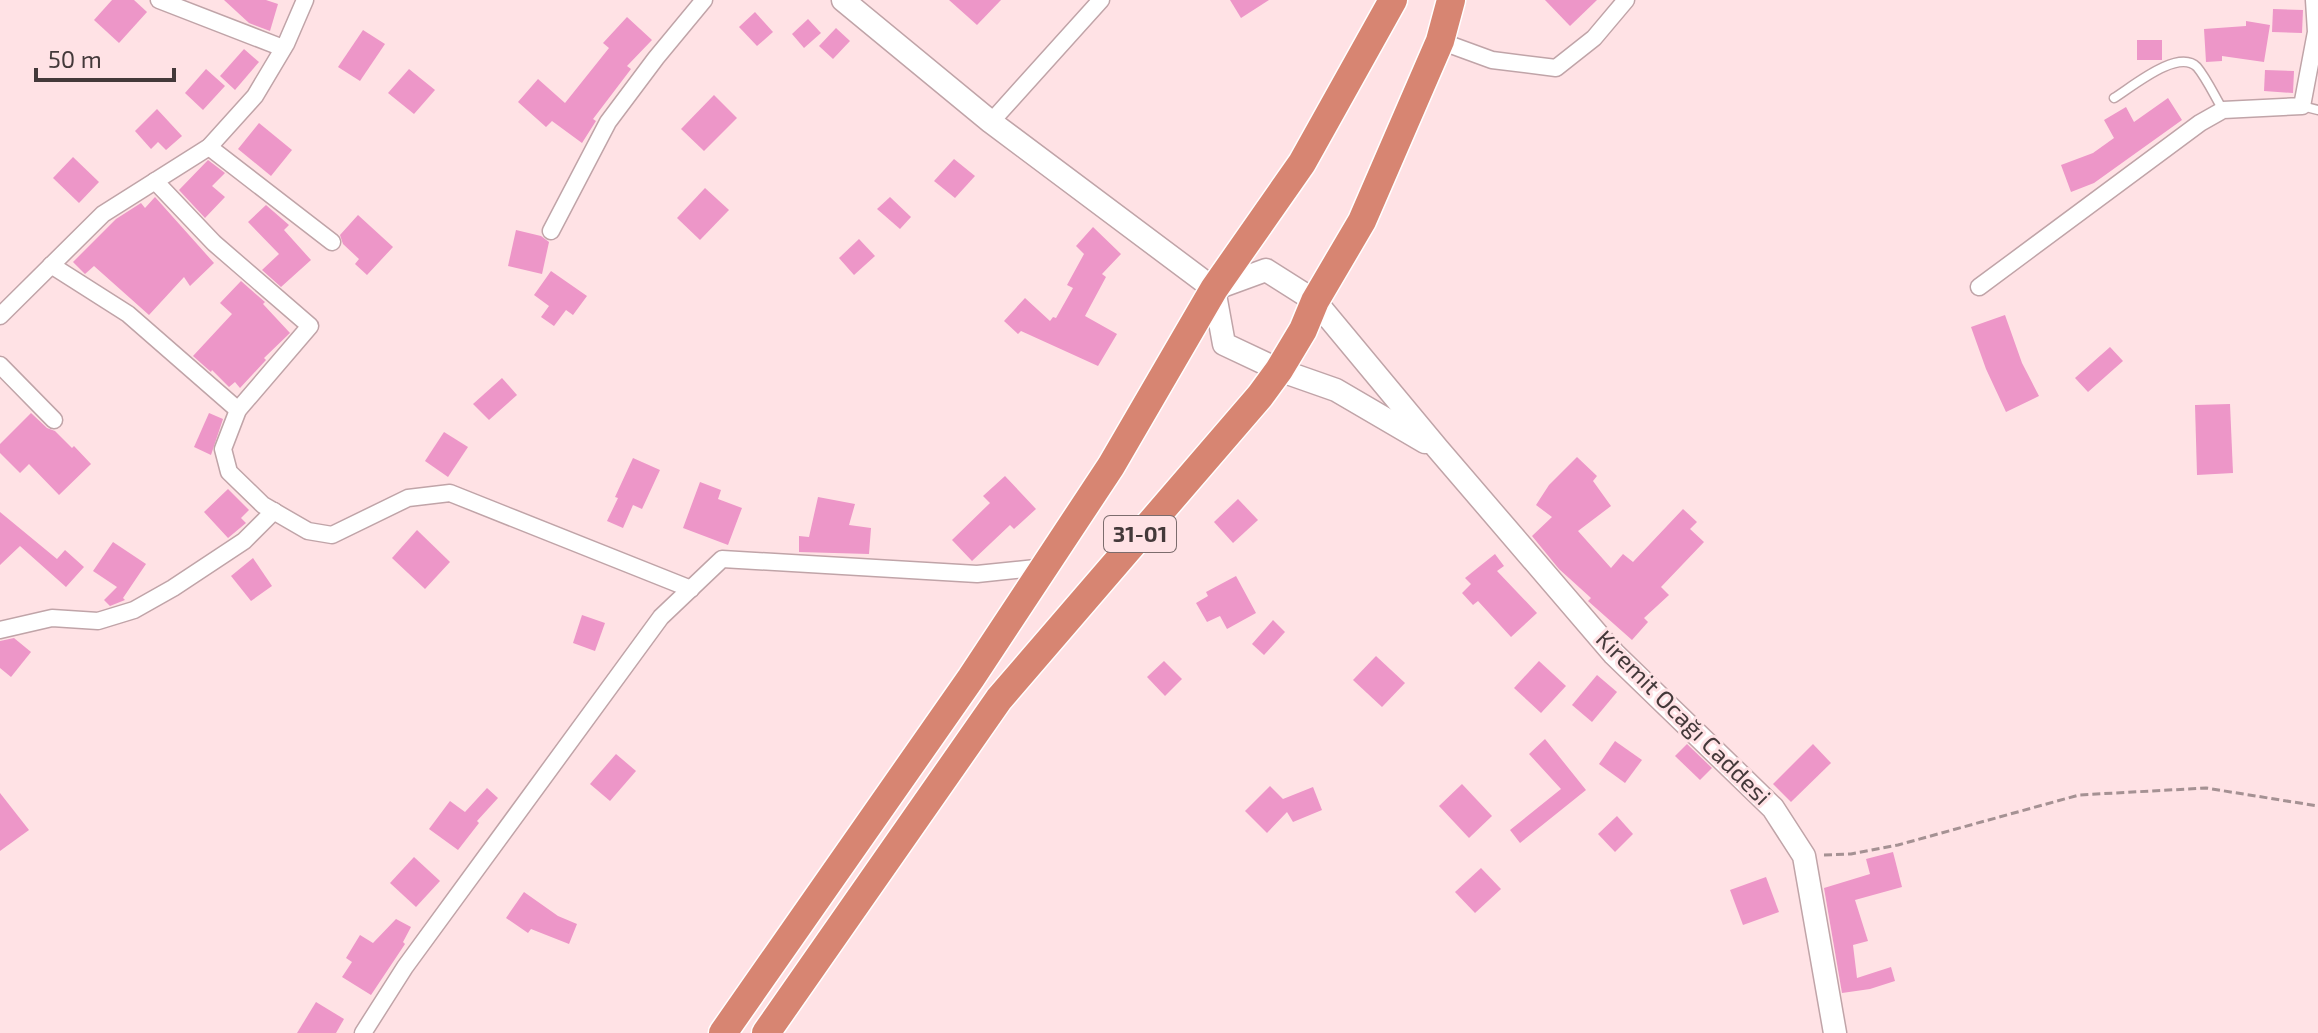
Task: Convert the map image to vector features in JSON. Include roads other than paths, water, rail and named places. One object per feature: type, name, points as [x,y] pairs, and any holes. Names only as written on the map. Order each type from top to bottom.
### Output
[{"type":"highway","name":"31-01","points":[[723,1033],[971,678],[1111,466],[1214,289],[1302,163],[1393,0]]},
{"type":"highway","name":"31-01","points":[[766,1033],[999,699],[1279,370],[1362,221],[1440,41],[1451,0]]},
{"type":"street","points":[[159,0],[283,48]]},
{"type":"street","points":[[0,316],[103,214],[209,147],[255,96],[283,48],[305,0]]},
{"type":"street","points":[[551,231],[608,122],[704,0]]},
{"type":"street","points":[[843,0],[991,122],[1214,289],[1224,344],[1279,370],[1336,390],[1438,449]]},
{"type":"street","points":[[991,122],[1101,0]]},
{"type":"street","points":[[1440,41],[1492,60],[1556,68],[1594,38],[1626,0]]},
{"type":"street","points":[[1979,287],[2200,123],[2223,110],[2310,108],[2316,32],[2314,0]]},
{"type":"street","points":[[209,147],[332,242]]},
{"type":"street","points":[[155,181],[214,243],[310,326],[238,410],[223,449],[229,472],[263,505],[308,531],[332,535],[408,498],[450,493],[691,589]]},
{"type":"street","points":[[51,265],[128,314],[238,410]]},
{"type":"street","name":"Kiremit Ocağı Caddesi","points":[[1214,289],[1266,270],[1315,301],[1614,654],[1773,808],[1804,856],[1835,1033]]},
{"type":"street","points":[[0,365],[54,420]]},
{"type":"street","points":[[0,630],[52,618],[98,621],[134,610],[244,541],[274,511]]},
{"type":"street","points":[[363,1033],[405,967],[652,630],[722,559],[977,574],[1045,567]]},
{"type":"lane","points":[[2114,98],[2168,64],[2182,61],[2197,68],[2223,110]]}]
